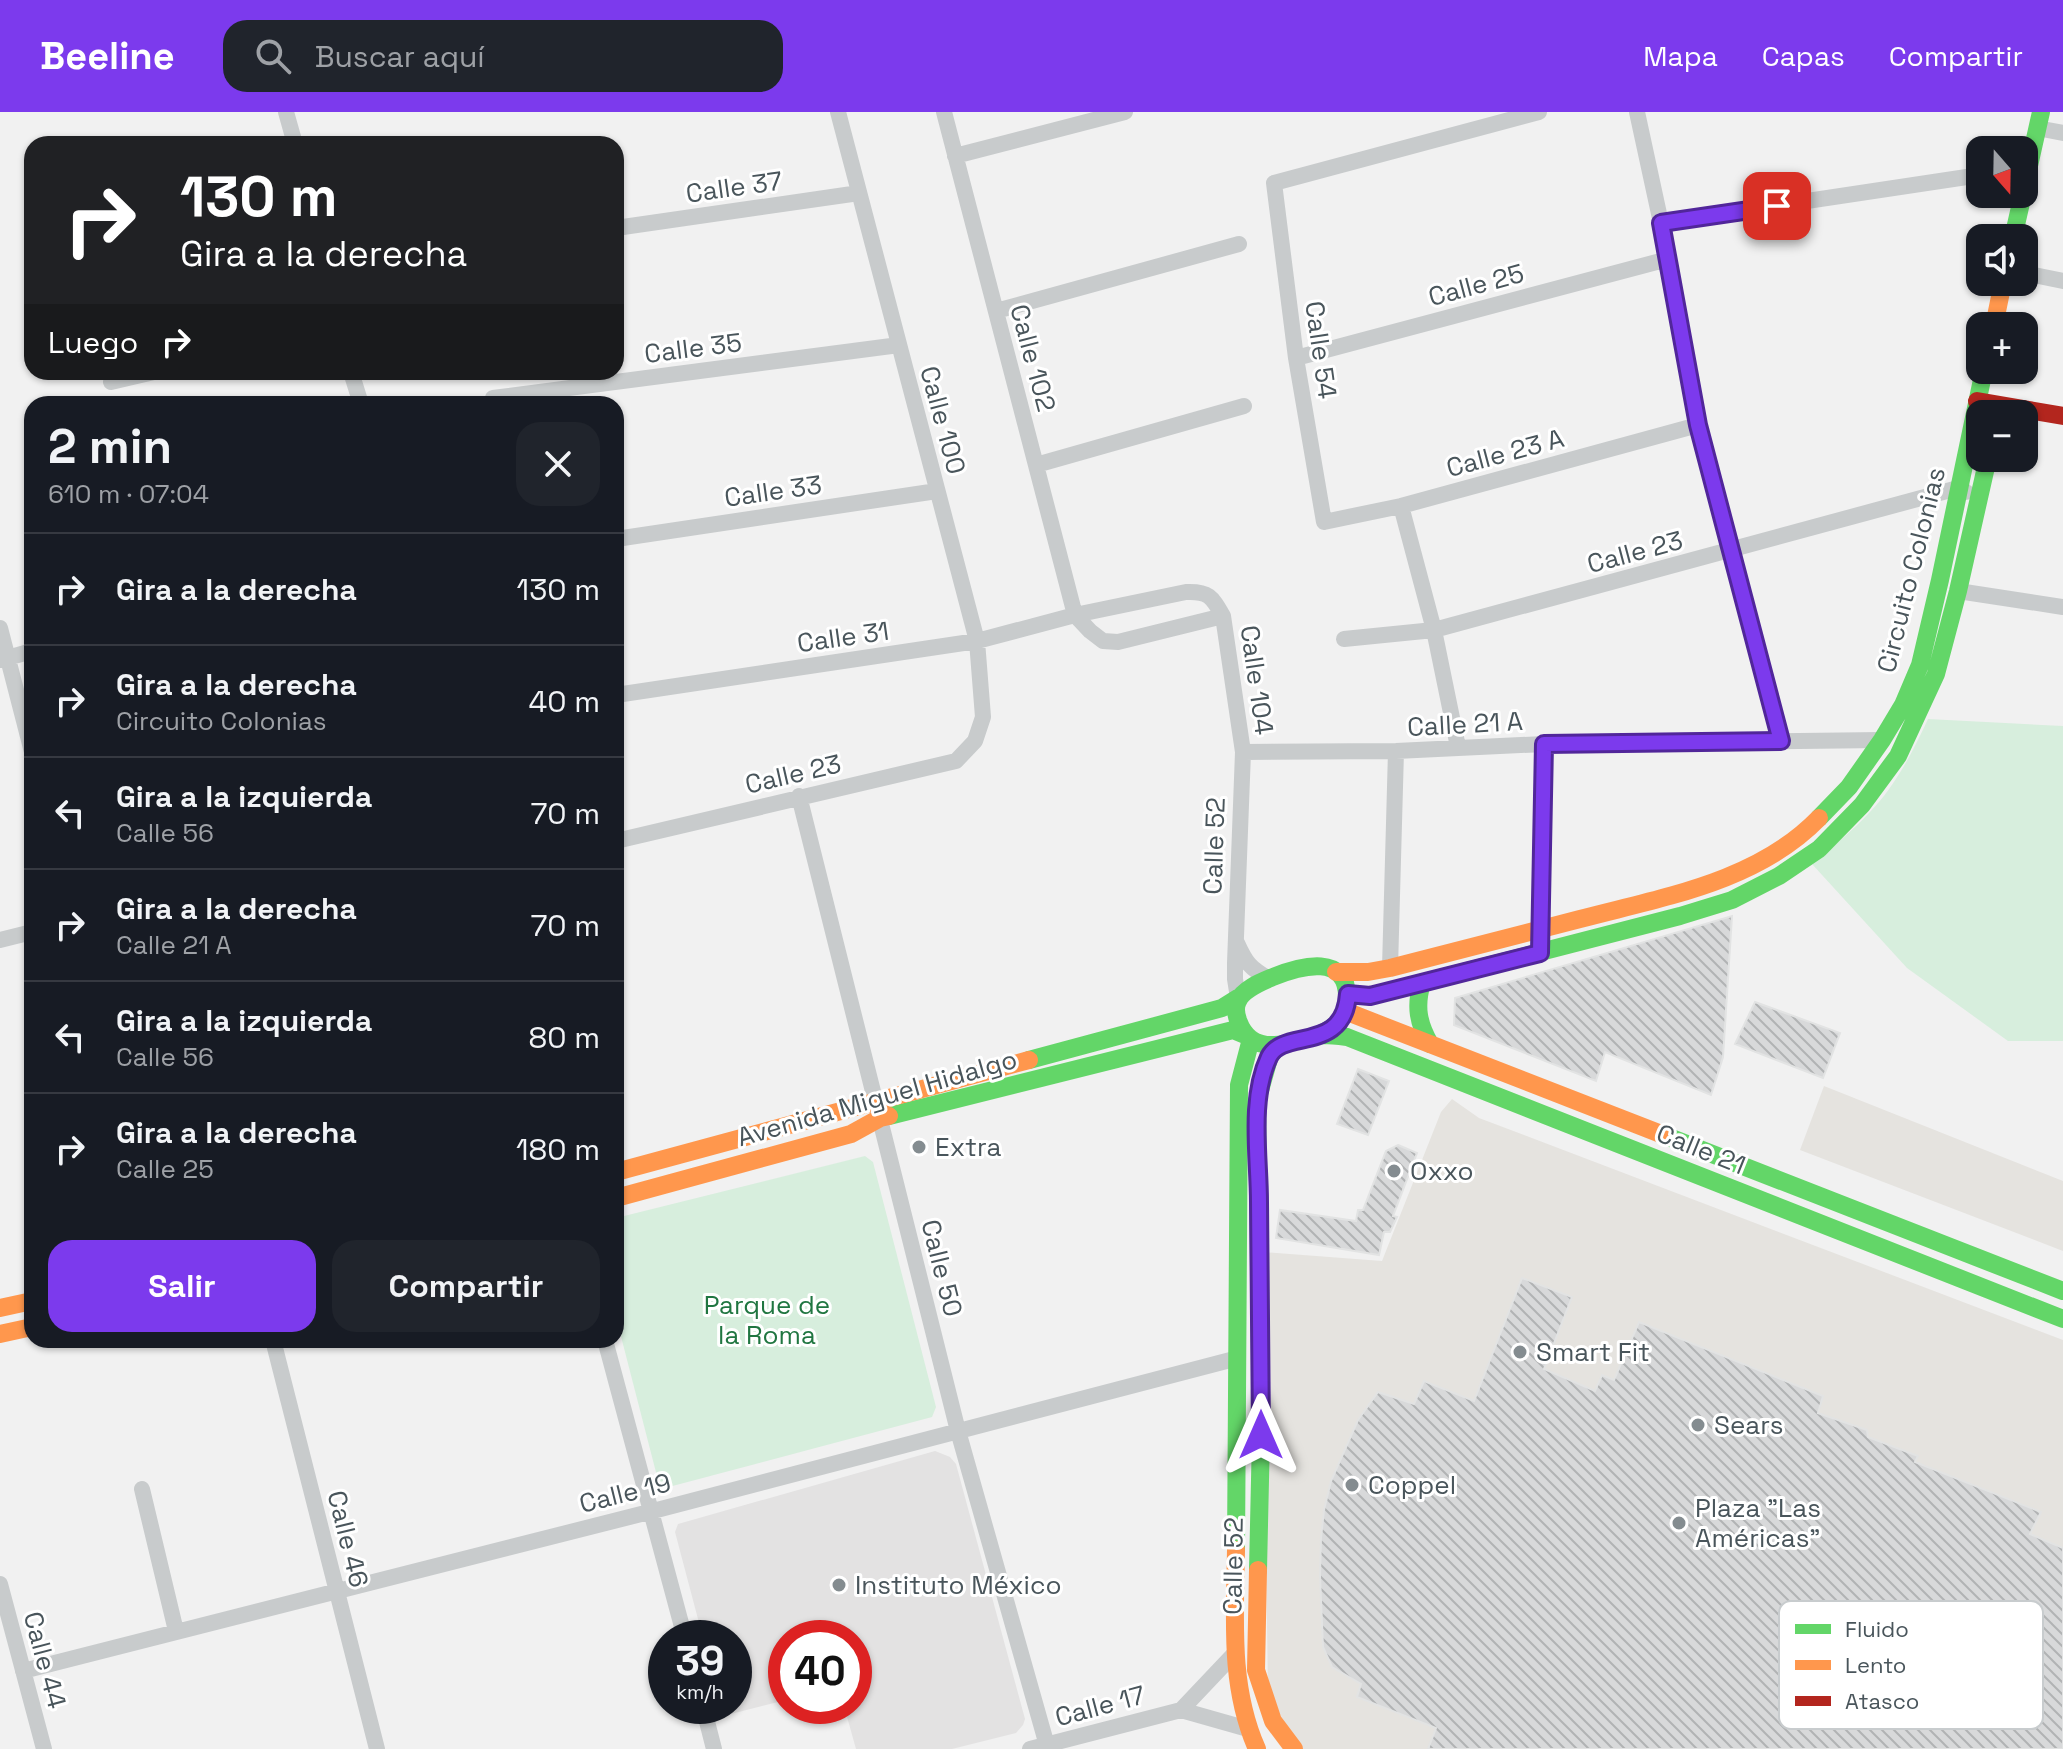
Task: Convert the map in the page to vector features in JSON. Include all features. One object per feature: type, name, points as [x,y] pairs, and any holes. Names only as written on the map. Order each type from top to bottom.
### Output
[{"type":"street","points":[[286,112],[293,136]]},
{"type":"street","name":"Calle 100","points":[[838,112],[977,641],[983,717],[975,741]]},
{"type":"street","name":"Calle 102","points":[[944,112],[1075,615]]},
{"type":"street","points":[[955,156],[1125,112]]},
{"type":"street","name":"Calle 54","points":[[1324,522],[1296,358],[1274,183],[1539,112]]},
{"type":"street","points":[[1637,112],[1698,425],[1781,741]]},
{"type":"street","points":[[2039,120],[2063,133]]},
{"type":"street","points":[[1661,223],[1966,177]]},
{"type":"street","name":"Calle 37","points":[[624,227],[859,193]]},
{"type":"street","points":[[996,311],[1239,244]]},
{"type":"street","name":"Calle 25","points":[[1296,358],[1668,259]]},
{"type":"street","points":[[2038,276],[2063,281]]},
{"type":"street","name":"Calle 35","points":[[508,396],[899,345]]},
{"type":"street","points":[[111,382],[120,380]]},
{"type":"street","points":[[1036,465],[1244,406]]},
{"type":"street","points":[[2038,413],[2063,416]]},
{"type":"street","name":"Calle 23 A","points":[[1324,522],[1401,506],[1698,425]]},
{"type":"street","name":"Circuito Colonias","points":[[1336,972],[1390,968],[1675,894],[1726,878],[1772,854],[1807,830],[1849,787],[1928,669],[1940,580],[1966,451]]},
{"type":"street","name":"Circuito Colonias","points":[[1347,1003],[1732,900],[1779,876],[1819,849],[1862,805],[1898,756],[1958,591],[1985,472]]},
{"type":"street","points":[[1958,488],[1979,498]]},
{"type":"street","name":"Calle 23","points":[[1344,639],[1434,630],[1958,488]]},
{"type":"street","name":"Calle 33","points":[[624,538],[937,491]]},
{"type":"street","points":[[1401,506],[1434,630],[1458,747]]},
{"type":"street","name":"Calle 104","points":[[1075,615],[1186,592],[1200,591],[1214,601],[1223,616],[1243,752]]},
{"type":"street","points":[[1958,591],[2063,607]]},
{"type":"street","name":"Calle 104","points":[[1075,615],[1103,641],[1118,642],[1223,616]]},
{"type":"street","name":"Calle 31","points":[[624,694],[977,641],[1075,615]]},
{"type":"street","points":[[0,628],[4,659],[24,725]]},
{"type":"street","points":[[4,659],[24,653]]},
{"type":"street","name":"Calle 21 A","points":[[1243,752],[1882,740]]},
{"type":"street","name":"Calle 23","points":[[624,839],[956,761],[975,741]]},
{"type":"street","points":[[1540,953],[1544,744]]},
{"type":"street","points":[[1390,968],[1396,751]]},
{"type":"street","name":"Calle 52","points":[[1238,998],[1235,979],[1243,752]]},
{"type":"street","name":"Calle 50","points":[[799,796],[958,1431],[1042,1748]]},
{"type":"street","points":[[0,940],[24,934]]},
{"type":"street","points":[[1237,941],[1245,962],[1269,979]]},
{"type":"street","points":[[1313,965],[1326,965],[1336,972],[1346,986],[1347,1003],[1333,1028],[1281,1045],[1259,1043],[1248,1037],[1236,1005],[1238,998],[1251,988],[1313,965]]},
{"type":"street","points":[[1422,983],[1416,1009],[1422,1031],[1430,1044]]},
{"type":"street","name":"Avenida Miguel Hidalgo","points":[[624,1196],[851,1134],[878,1110],[1222,1008],[1238,998]]},
{"type":"street","name":"Calle 21","points":[[1347,1003],[1430,1044],[2063,1291]]},
{"type":"street","name":"Avenida Miguel Hidalgo","points":[[624,1170],[1233,1030],[1248,1037]]},
{"type":"street","name":"Calle 21","points":[[1318,1035],[1347,1037],[2063,1319]]},
{"type":"street","name":"Calle 52","points":[[1248,1037],[1239,1085],[1235,1653],[1238,1695],[1257,1749]]},
{"type":"street","name":"Calle 52","points":[[1281,1045],[1270,1055],[1257,1101],[1261,1470],[1256,1670],[1273,1721],[1294,1749]]},
{"type":"street","points":[[1238,1191],[1259,1193]]},
{"type":"street","points":[[1844,1233],[1854,1209]]},
{"type":"street","points":[[0,1308],[24,1303]]},
{"type":"street","points":[[0,1334],[24,1329]]},
{"type":"street","name":"Calle 46","points":[[275,1348],[377,1749]]},
{"type":"street","points":[[607,1348],[680,1620]]},
{"type":"street","name":"Calle 19","points":[[23,1671],[1238,1358]]},
{"type":"street","points":[[142,1489],[176,1631]]},
{"type":"street","name":"Calle 44","points":[[0,1584],[3,1609],[44,1749]]},
{"type":"street","name":"Calle 17","points":[[1181,1710],[1235,1653]]},
{"type":"street","name":"Calle 17","points":[[1042,1748],[1181,1710],[1248,1729]]},
{"type":"street","points":[[708,1724],[714,1749]]},
{"type":"shaded area","points":[[1824,1086],[2063,1181],[2063,1251],[1800,1150]]},
{"type":"shaded area","points":[[1452,1099],[1479,1118],[2063,1340],[2063,1749],[1301,1749],[1268,1695],[1262,1252],[1382,1261],[1441,1112]]},
{"type":"shaded area","name":"Instituto México","points":[[935,1451],[950,1457],[956,1464],[1025,1719],[1023,1725],[1016,1733],[952,1749],[856,1749],[849,1724],[872,1724],[872,1620],[768,1620],[768,1705],[752,1709],[752,1620],[698,1620],[675,1532],[678,1524]]},
{"type":"green space","points":[[1928,719],[2063,726],[2063,1041],[2008,1041],[1907,968],[1812,864],[1855,827],[1887,793]]},
{"type":"green space","name":"Parque de la Roma","points":[[865,1156],[873,1162],[936,1407],[932,1417],[665,1488],[659,1484],[624,1348],[624,1216]]},
{"type":"building","points":[[1732,916],[1723,1057],[1711,1095],[1605,1052],[1596,1081],[1454,1025],[1455,998]]},
{"type":"building","points":[[1755,1002],[1840,1033],[1823,1078],[1735,1044]]},
{"type":"building","points":[[1358,1069],[1389,1081],[1368,1135],[1337,1124]]},
{"type":"building","points":[[1398,1145],[1417,1153],[1393,1216],[1397,1217],[1390,1232],[1384,1232],[1379,1255],[1276,1238],[1280,1210],[1356,1221],[1358,1210],[1363,1210],[1386,1151]]},
{"type":"building","name":"Plaza \"Las Américas\"","points":[[1522,1278],[1572,1297],[1544,1369],[1595,1391],[1602,1375],[1614,1380],[1639,1322],[1823,1396],[1818,1413],[1867,1430],[1868,1437],[1918,1456],[1915,1462],[2041,1512],[2030,1534],[2063,1548],[2063,1749],[1428,1749],[1436,1728],[1357,1697],[1361,1684],[1332,1667],[1323,1647],[1320,1576],[1324,1510],[1331,1481],[1358,1420],[1378,1392],[1414,1404],[1424,1381],[1474,1401]]},
{"type":"traffic: fast","points":[[2036,136],[2041,112]]},
{"type":"traffic: fast","points":[[2016,224],[2020,208]]},
{"type":"traffic: fast","points":[[1819,818],[1849,787],[1882,740],[1903,705],[1920,665],[1981,384]]},
{"type":"traffic: fast","points":[[1348,994],[1370,996],[1732,900],[1779,876],[1819,849],[1862,805],[1898,756],[1936,674],[1985,472]]},
{"type":"traffic: fast","points":[[1318,1035],[1338,1022],[1346,1007],[1346,985],[1332,969],[1321,966],[1296,969],[1263,981],[1244,993],[1236,1006],[1241,1027],[1247,1036],[1259,1043],[1277,1045],[1323,1035],[1347,1037],[2063,1319]]},
{"type":"traffic: fast","points":[[1422,983],[1419,1014],[1430,1044]]},
{"type":"traffic: fast","points":[[1029,1060],[1222,1008],[1238,998]]},
{"type":"traffic: fast","points":[[889,1116],[1233,1030],[1245,1035]]},
{"type":"traffic: fast","points":[[1236,1550],[1239,1085],[1251,1039]]},
{"type":"traffic: fast","points":[[1258,1570],[1261,1435],[1257,1101],[1270,1055],[1281,1045]]},
{"type":"traffic: fast","points":[[1661,1134],[2063,1291]]},
{"type":"traffic: slow","points":[[1997,312],[2000,296]]},
{"type":"traffic: slow","points":[[1336,972],[1390,968],[1676,894],[1767,858],[1819,818]]},
{"type":"traffic: slow","points":[[1345,1011],[1661,1134]]},
{"type":"traffic: slow","points":[[624,1170],[1029,1060]]},
{"type":"traffic: slow","points":[[624,1196],[851,1134],[889,1116]]},
{"type":"traffic: slow","points":[[0,1308],[24,1303]]},
{"type":"traffic: slow","points":[[0,1334],[24,1329]]},
{"type":"traffic: slow","points":[[1236,1550],[1238,1676],[1248,1725],[1257,1749]]},
{"type":"traffic: slow","points":[[1258,1570],[1256,1670],[1273,1721],[1294,1749]]},
{"type":"traffic: jam","points":[[2038,412],[2063,416]]},
{"type":"place","name":"Extra","points":[[919,1147]]},
{"type":"place","name":"Oxxo","points":[[1394,1171]]},
{"type":"place","name":"Smart Fit","points":[[1520,1352]]},
{"type":"place","name":"Sears","points":[[1698,1425]]},
{"type":"place","name":"Coppel","points":[[1352,1485]]},
{"type":"place","name":"Plaza \"Las Américas\"","points":[[1679,1523]]},
{"type":"place","name":"Instituto México","points":[[839,1585]]},
{"type":"route","points":[[1261,1435],[1257,1101],[1270,1055],[1281,1045],[1314,1037],[1333,1028],[1345,1011],[1348,994],[1370,996],[1540,953],[1544,744],[1781,741],[1698,425],[1661,223],[1777,206]]}]
